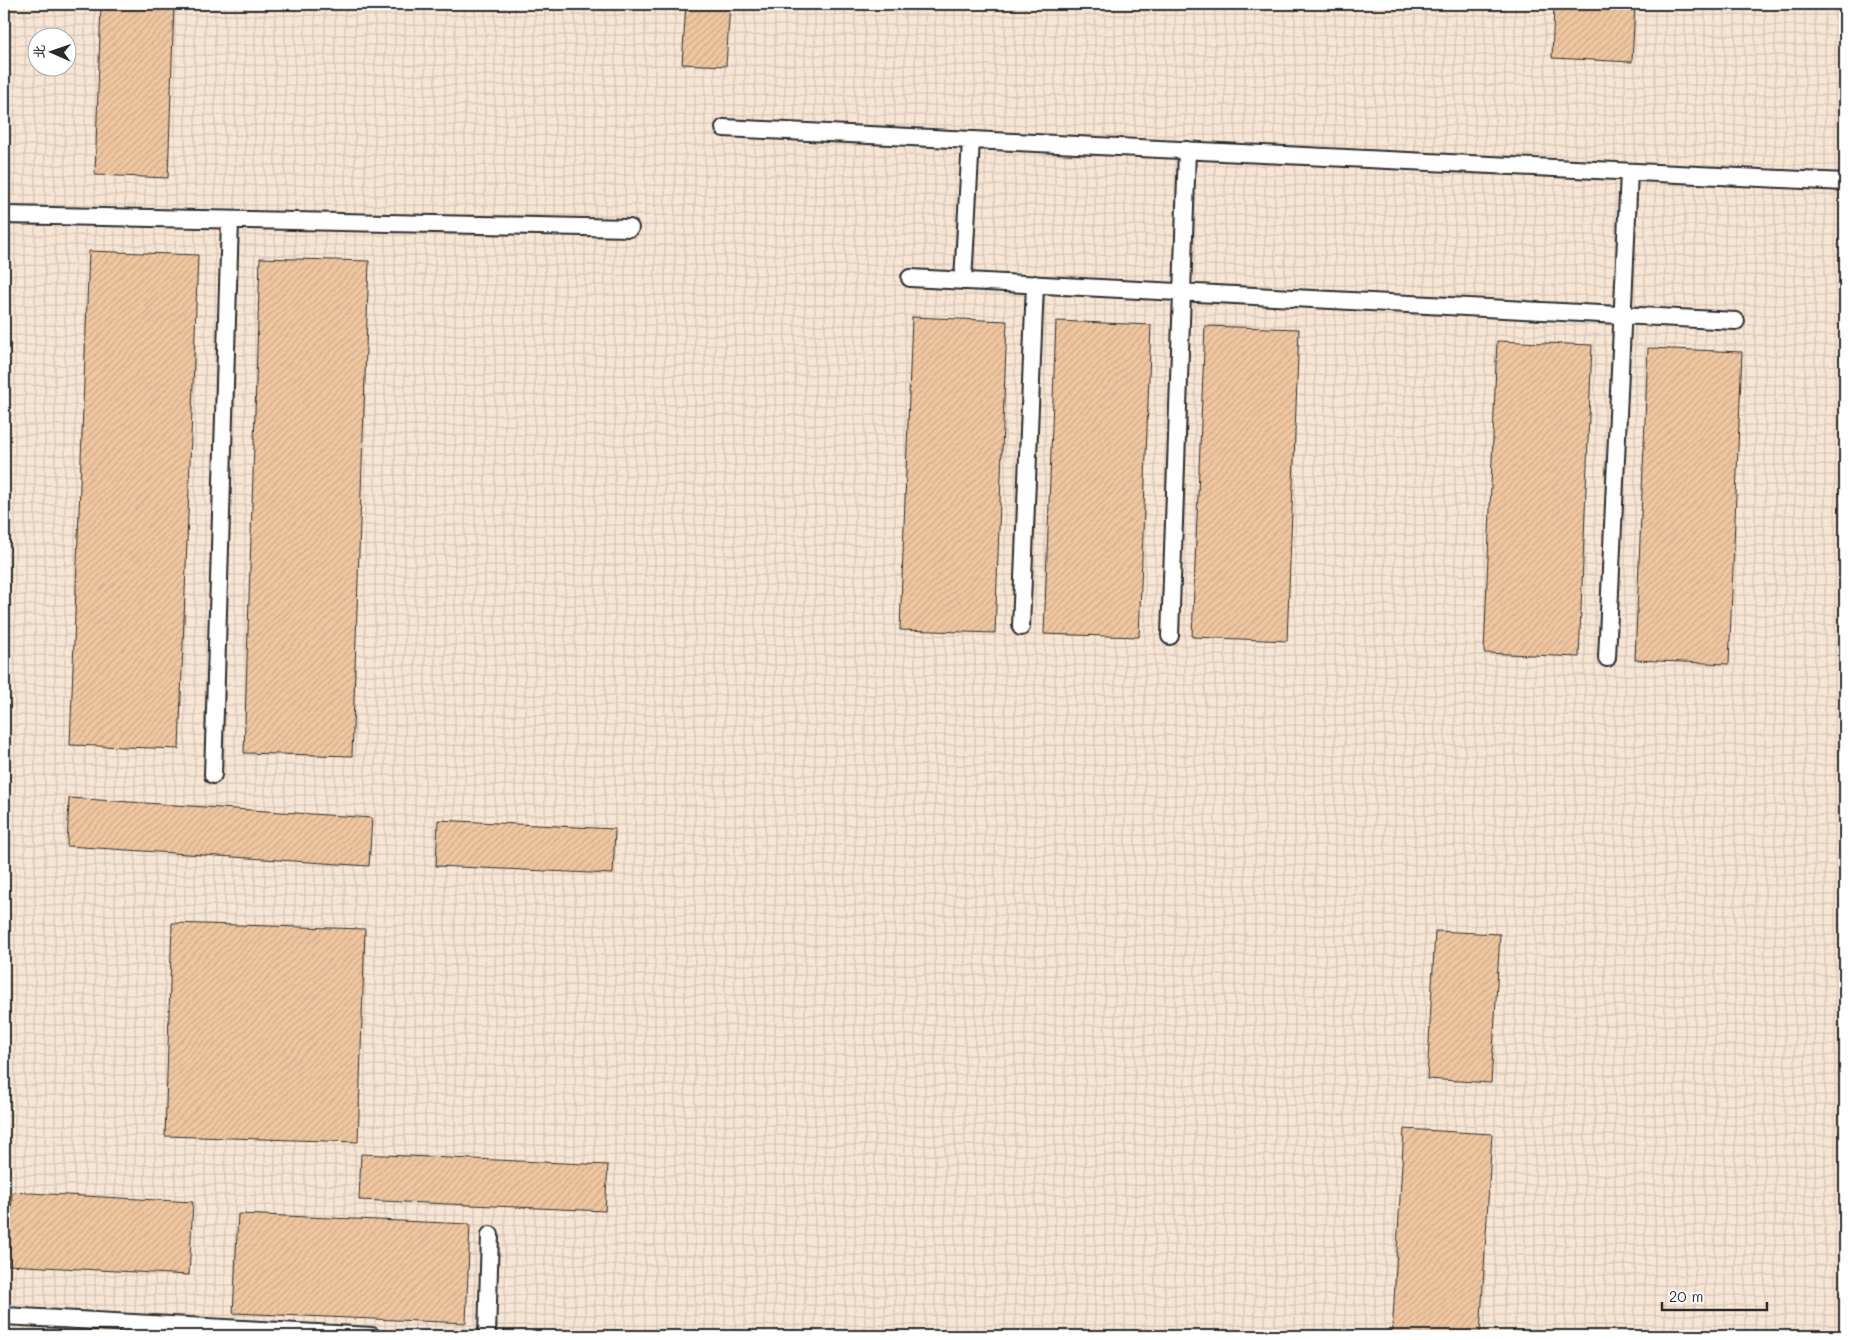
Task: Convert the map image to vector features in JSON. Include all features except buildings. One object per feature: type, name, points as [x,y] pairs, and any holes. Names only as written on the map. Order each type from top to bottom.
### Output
[{"type":"lane","points":[[724,128],[1845,182]]},
{"type":"lane","points":[[963,281],[971,140]]},
{"type":"lane","points":[[1170,636],[1187,150]]},
{"type":"lane","points":[[1607,658],[1629,172]]},
{"type":"lane","points":[[4,215],[630,228]]},
{"type":"lane","points":[[213,775],[230,221]]},
{"type":"lane","points":[[910,278],[1736,321]]},
{"type":"lane","points":[[1021,627],[1035,284]]},
{"type":"lane","points":[[487,1336],[490,1235]]},
{"type":"lane","points":[[4,1316],[372,1336]]},
{"type":"shaded area","points":[[4,4],[1845,4],[1845,1336],[4,1336]]}]
